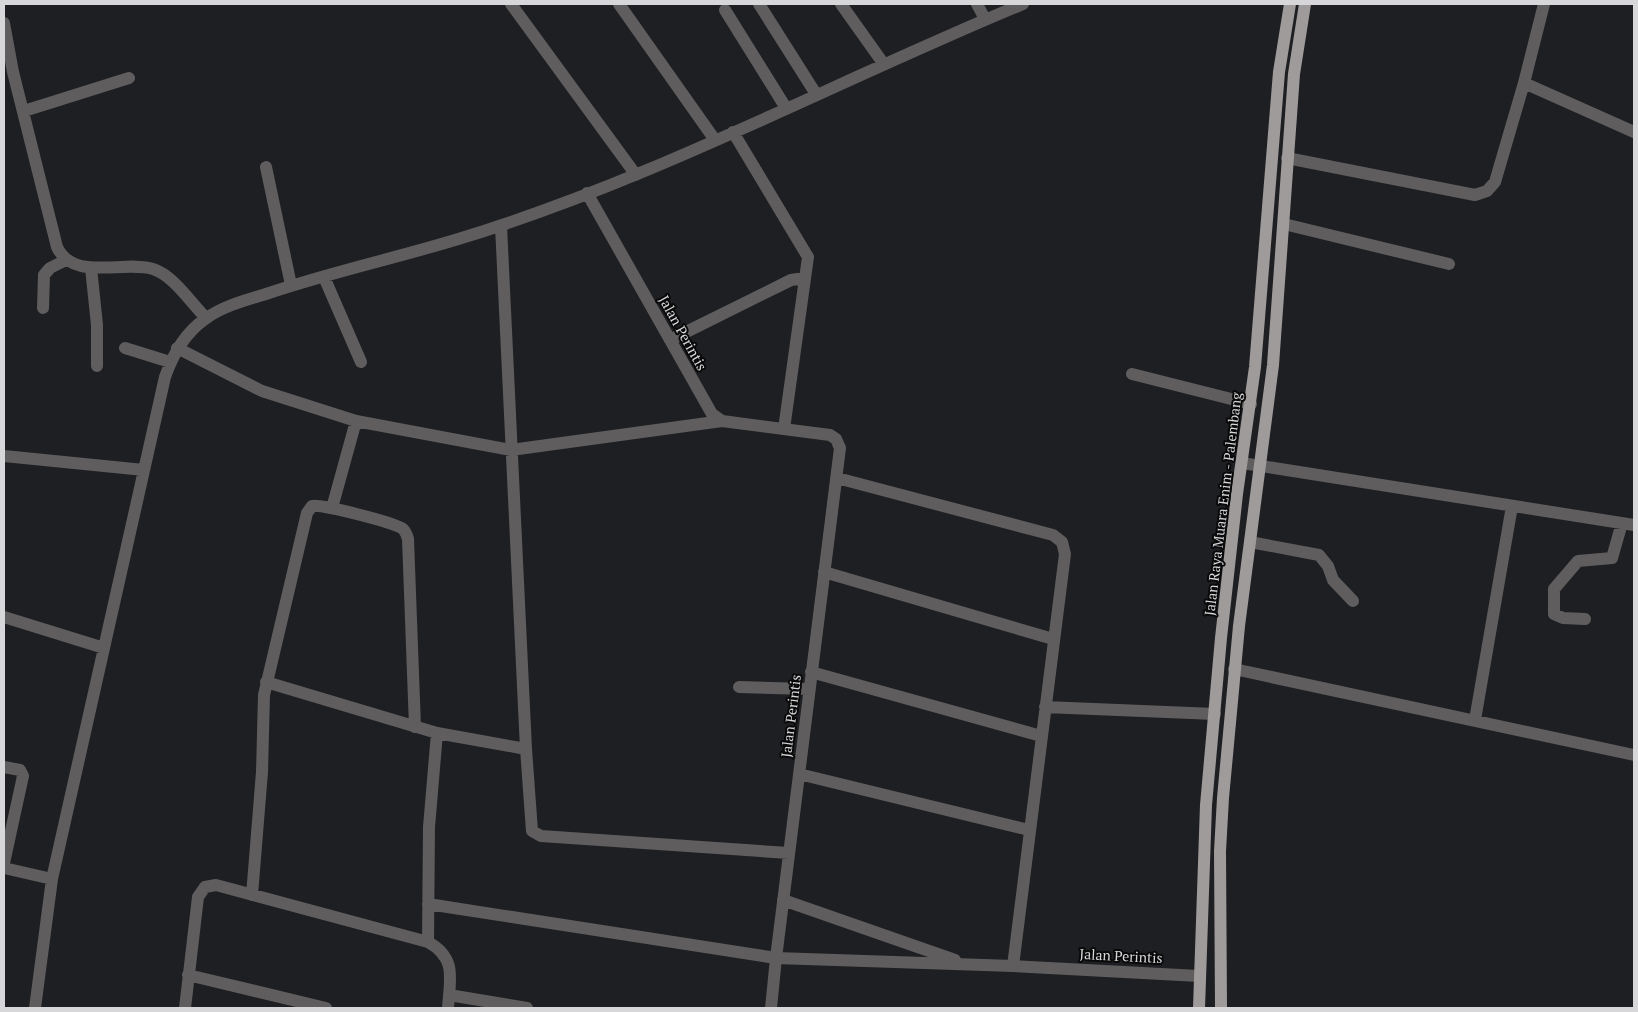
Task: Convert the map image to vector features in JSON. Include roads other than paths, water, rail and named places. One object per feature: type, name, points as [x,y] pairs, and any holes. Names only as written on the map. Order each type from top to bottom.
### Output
[{"type":"main road","name":"Jalan Raya Muara Enim - Palembang","points":[[1199,1008],[1206,805],[1221,638],[1250,404],[1279,72],[1290,4]]},
{"type":"main road","points":[[1221,1008],[1220,852],[1234,670],[1273,365],[1294,74],[1305,4]]},
{"type":"street","points":[[511,4],[636,175]]},
{"type":"street","points":[[619,4],[715,140]]},
{"type":"street","points":[[759,4],[816,94]]},
{"type":"street","points":[[841,4],[883,64]]},
{"type":"street","points":[[977,4],[985,19]]},
{"type":"street","points":[[35,1008],[52,879],[170,362],[177,348],[206,318],[230,306],[292,285],[501,226],[636,175],[883,64],[1023,4]]},
{"type":"street","points":[[1287,158],[1475,195],[1484,194],[1495,182],[1524,84],[1544,4]]},
{"type":"street","points":[[726,10],[786,108]]},
{"type":"street","points":[[4,23],[58,247],[66,260],[91,268],[154,269],[171,281],[206,318]]},
{"type":"street","points":[[24,111],[129,78]]},
{"type":"street","points":[[1524,84],[1634,132]]},
{"type":"street","points":[[733,132],[806,253],[808,264],[804,278],[784,429]]},
{"type":"street","points":[[266,167],[292,285]]},
{"type":"street","name":"Jalan Perintis","points":[[587,193],[712,414],[722,421],[834,437],[840,448],[776,958],[967,964],[1199,976]]},
{"type":"street","points":[[1284,224],[1449,264]]},
{"type":"street","points":[[501,226],[526,749],[532,832],[541,836],[789,853]]},
{"type":"street","points":[[43,308],[44,275],[50,268],[66,260]]},
{"type":"street","points":[[91,268],[97,325],[97,366]]},
{"type":"street","points":[[324,277],[361,362]]},
{"type":"street","points":[[670,340],[791,280],[804,278]]},
{"type":"street","points":[[125,348],[170,362]]},
{"type":"street","points":[[177,348],[262,391],[356,421],[511,450],[722,421]]},
{"type":"street","points":[[1132,374],[1250,404]]},
{"type":"street","points":[[332,508],[356,421]]},
{"type":"street","points":[[4,456],[144,470]]},
{"type":"street","points":[[1242,463],[1628,524],[1612,558],[1578,561],[1554,589],[1554,614],[1563,618],[1585,619]]},
{"type":"street","points":[[837,478],[1056,537],[1064,546],[1065,554],[1013,966]]},
{"type":"street","points":[[252,895],[262,772],[266,682],[307,512],[308,509],[315,505],[399,526],[408,535],[415,727]]},
{"type":"street","points":[[1475,720],[1512,506]]},
{"type":"street","points":[[1250,542],[1319,554],[1328,566],[1333,580],[1353,601]]},
{"type":"street","points":[[824,572],[1053,640]]},
{"type":"street","points":[[4,617],[104,648]]},
{"type":"street","points":[[1234,670],[1634,755]]},
{"type":"street","points":[[811,672],[1041,736]]},
{"type":"street","points":[[266,682],[437,733],[526,749]]},
{"type":"street","points":[[739,687],[809,689]]},
{"type":"street","points":[[1045,707],[1215,714]]},
{"type":"street","points":[[428,942],[429,827],[437,733]]},
{"type":"street","points":[[4,767],[20,770],[24,776],[4,863]]},
{"type":"street","points":[[799,774],[1029,830]]},
{"type":"street","points":[[4,868],[52,879]]},
{"type":"street","points":[[185,1008],[198,897],[201,891],[211,885],[428,942],[444,952],[449,963],[449,1002],[527,1008]]},
{"type":"street","points":[[783,900],[967,964]]},
{"type":"street","points":[[428,904],[776,958],[771,1008]]},
{"type":"street","points":[[188,975],[321,1008]]}]
